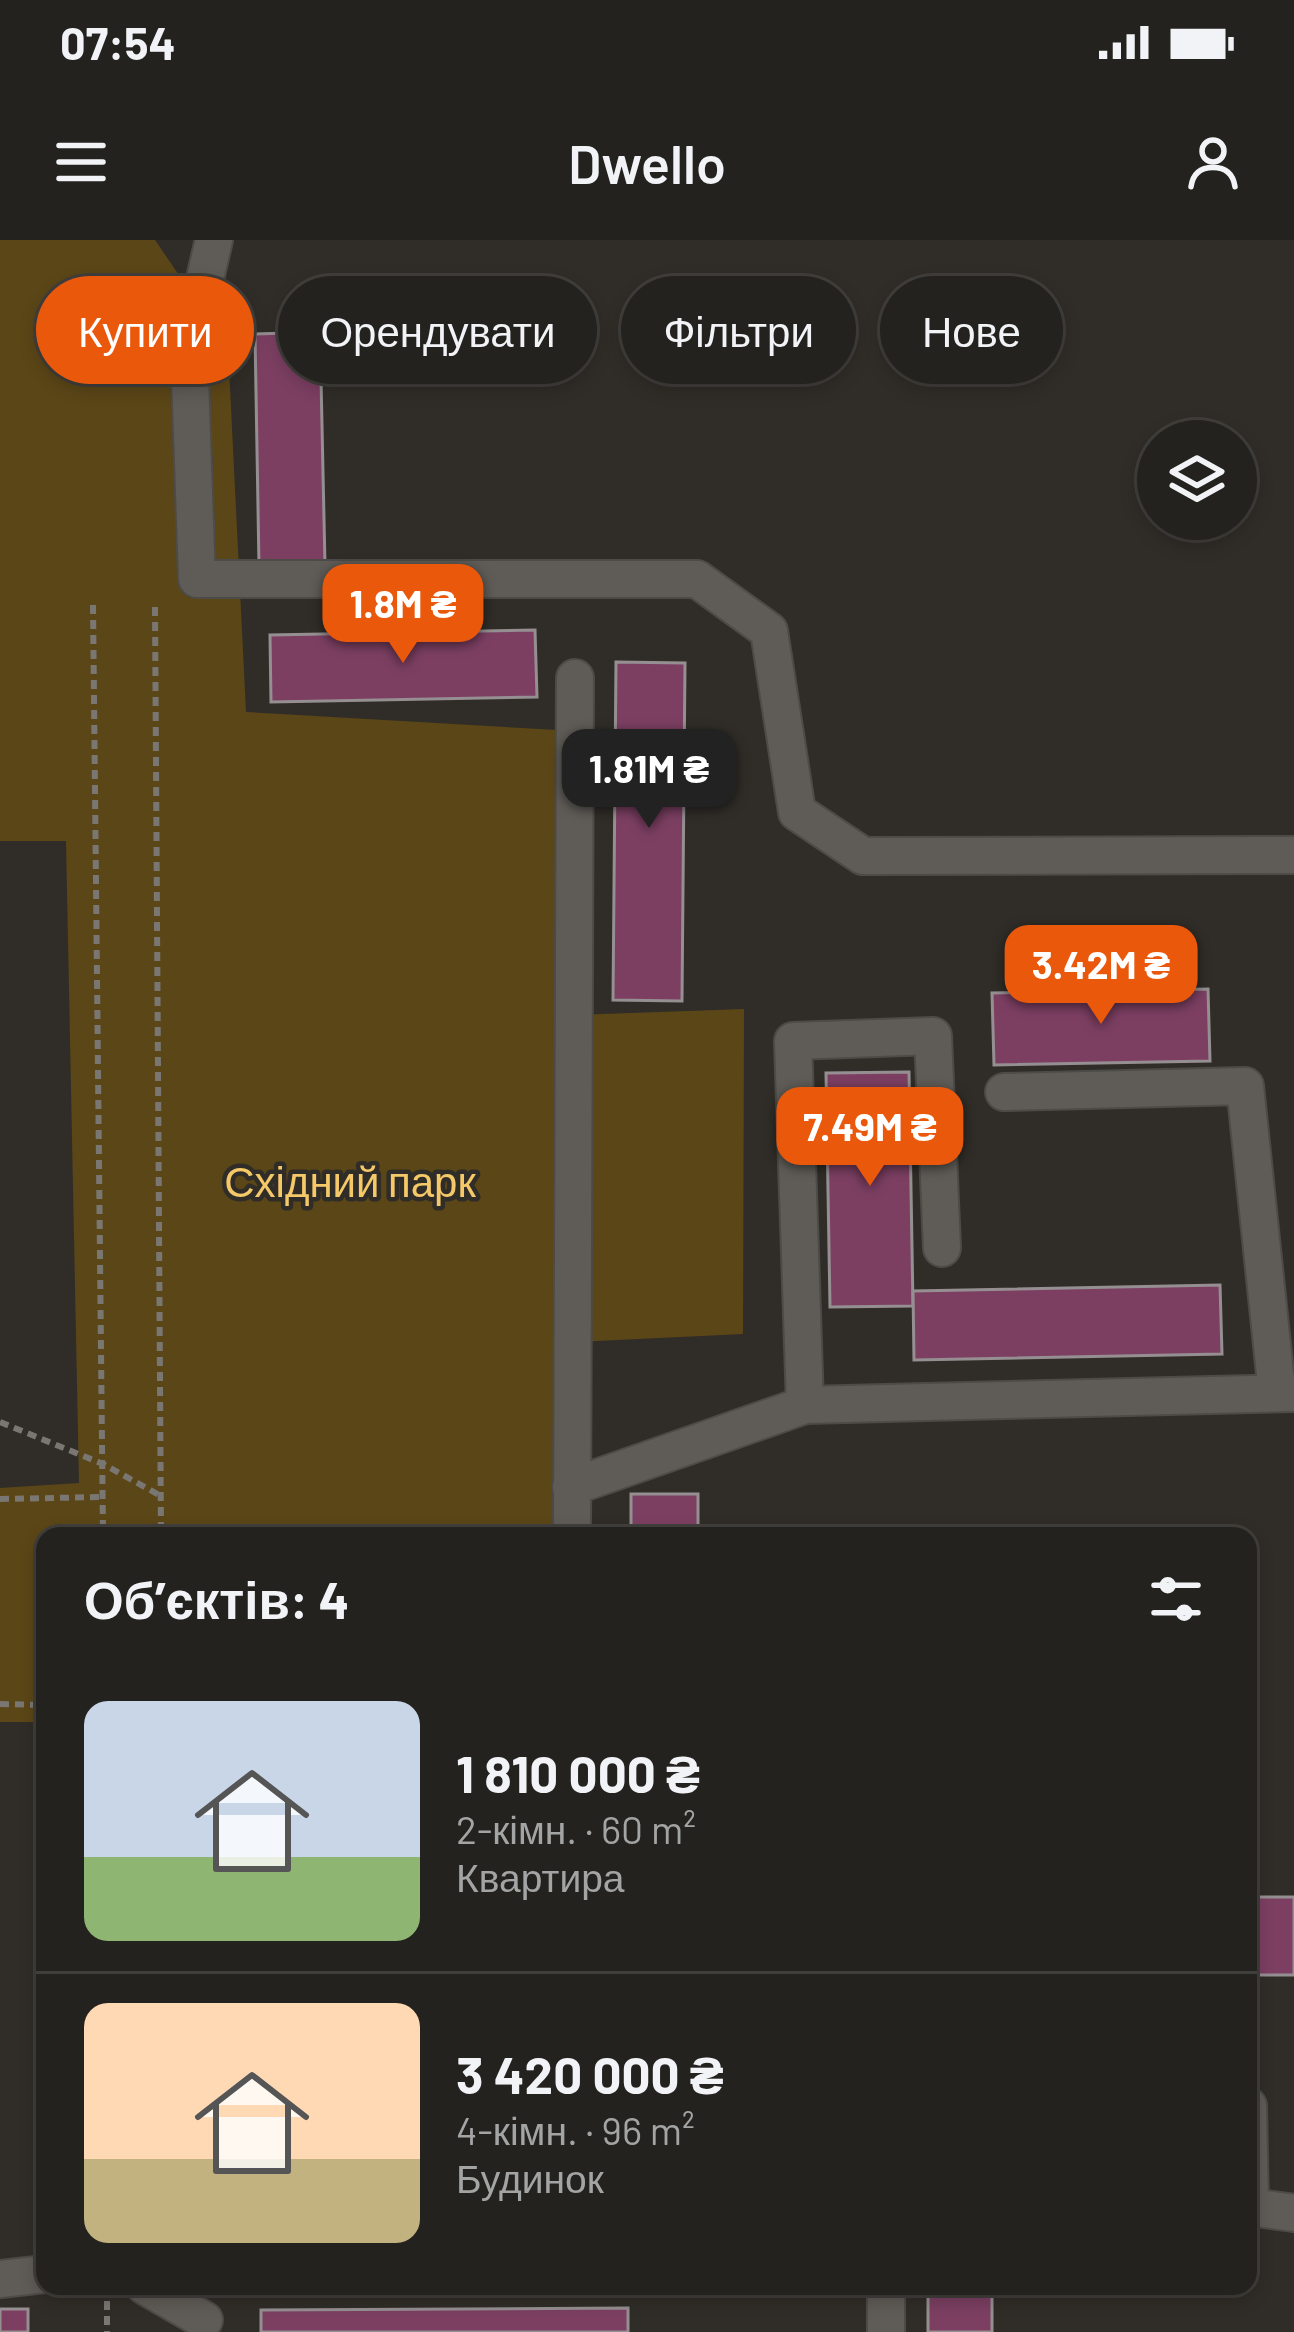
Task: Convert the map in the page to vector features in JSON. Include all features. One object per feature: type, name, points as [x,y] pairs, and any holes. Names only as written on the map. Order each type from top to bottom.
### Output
[{"type":"lane","points":[[214,240],[189,348],[197,579],[697,579],[769,631],[797,812],[863,856],[1294,855]]},
{"type":"lane","points":[[572,1527],[575,678]]},
{"type":"lane","points":[[806,1406],[793,1041],[933,1036],[942,1248]]},
{"type":"lane","points":[[571,1487],[806,1406],[1286,1393],[1245,1086],[1004,1092]]},
{"type":"lane","points":[[1257,2208],[1294,2212]]},
{"type":"lane","points":[[0,2279],[36,2275]]},
{"type":"lane","points":[[165,2295],[204,2312]]},
{"type":"lane","points":[[886,2295],[886,2332]]},
{"type":"path","points":[[93,604],[104,1527]]},
{"type":"path","points":[[155,607],[161,1527]]},
{"type":"path","points":[[0,1422],[103,1464],[161,1496]]},
{"type":"path","points":[[0,1499],[103,1497]]},
{"type":"path","points":[[0,1704],[36,1705]]},
{"type":"path","points":[[106,2295],[107,2332]]},
{"type":"green space","name":"Східний парк","points":[[0,240],[155,240],[180,276],[36,276],[36,384],[230,384],[246,712],[575,731],[575,1015],[744,1009],[743,1334],[575,1342],[572,1527],[36,1527],[36,1722],[0,1722],[0,1488],[79,1483],[66,841],[0,841]]},
{"type":"building","points":[[278,333],[278,384],[321,384],[325,565],[259,566],[255,334]]},
{"type":"building","points":[[535,630],[537,697],[271,702],[270,635]]},
{"type":"building","points":[[616,662],[685,663],[682,1001],[613,1000]]},
{"type":"building","points":[[1208,989],[1210,1061],[994,1065],[992,993]]},
{"type":"building","points":[[909,1072],[913,1306],[830,1307],[826,1073]]},
{"type":"building","points":[[1220,1285],[1222,1354],[914,1360],[913,1291]]},
{"type":"building","points":[[631,1494],[698,1494],[698,1527],[631,1527]]},
{"type":"building","points":[[1257,1897],[1294,1897],[1294,1975],[1257,1975]]},
{"type":"building","points":[[928,2295],[992,2295],[992,2332],[928,2332]]},
{"type":"building","points":[[628,2308],[628,2332],[261,2332],[261,2310]]},
{"type":"building","points":[[0,2309],[28,2309],[28,2332],[0,2332]]}]
